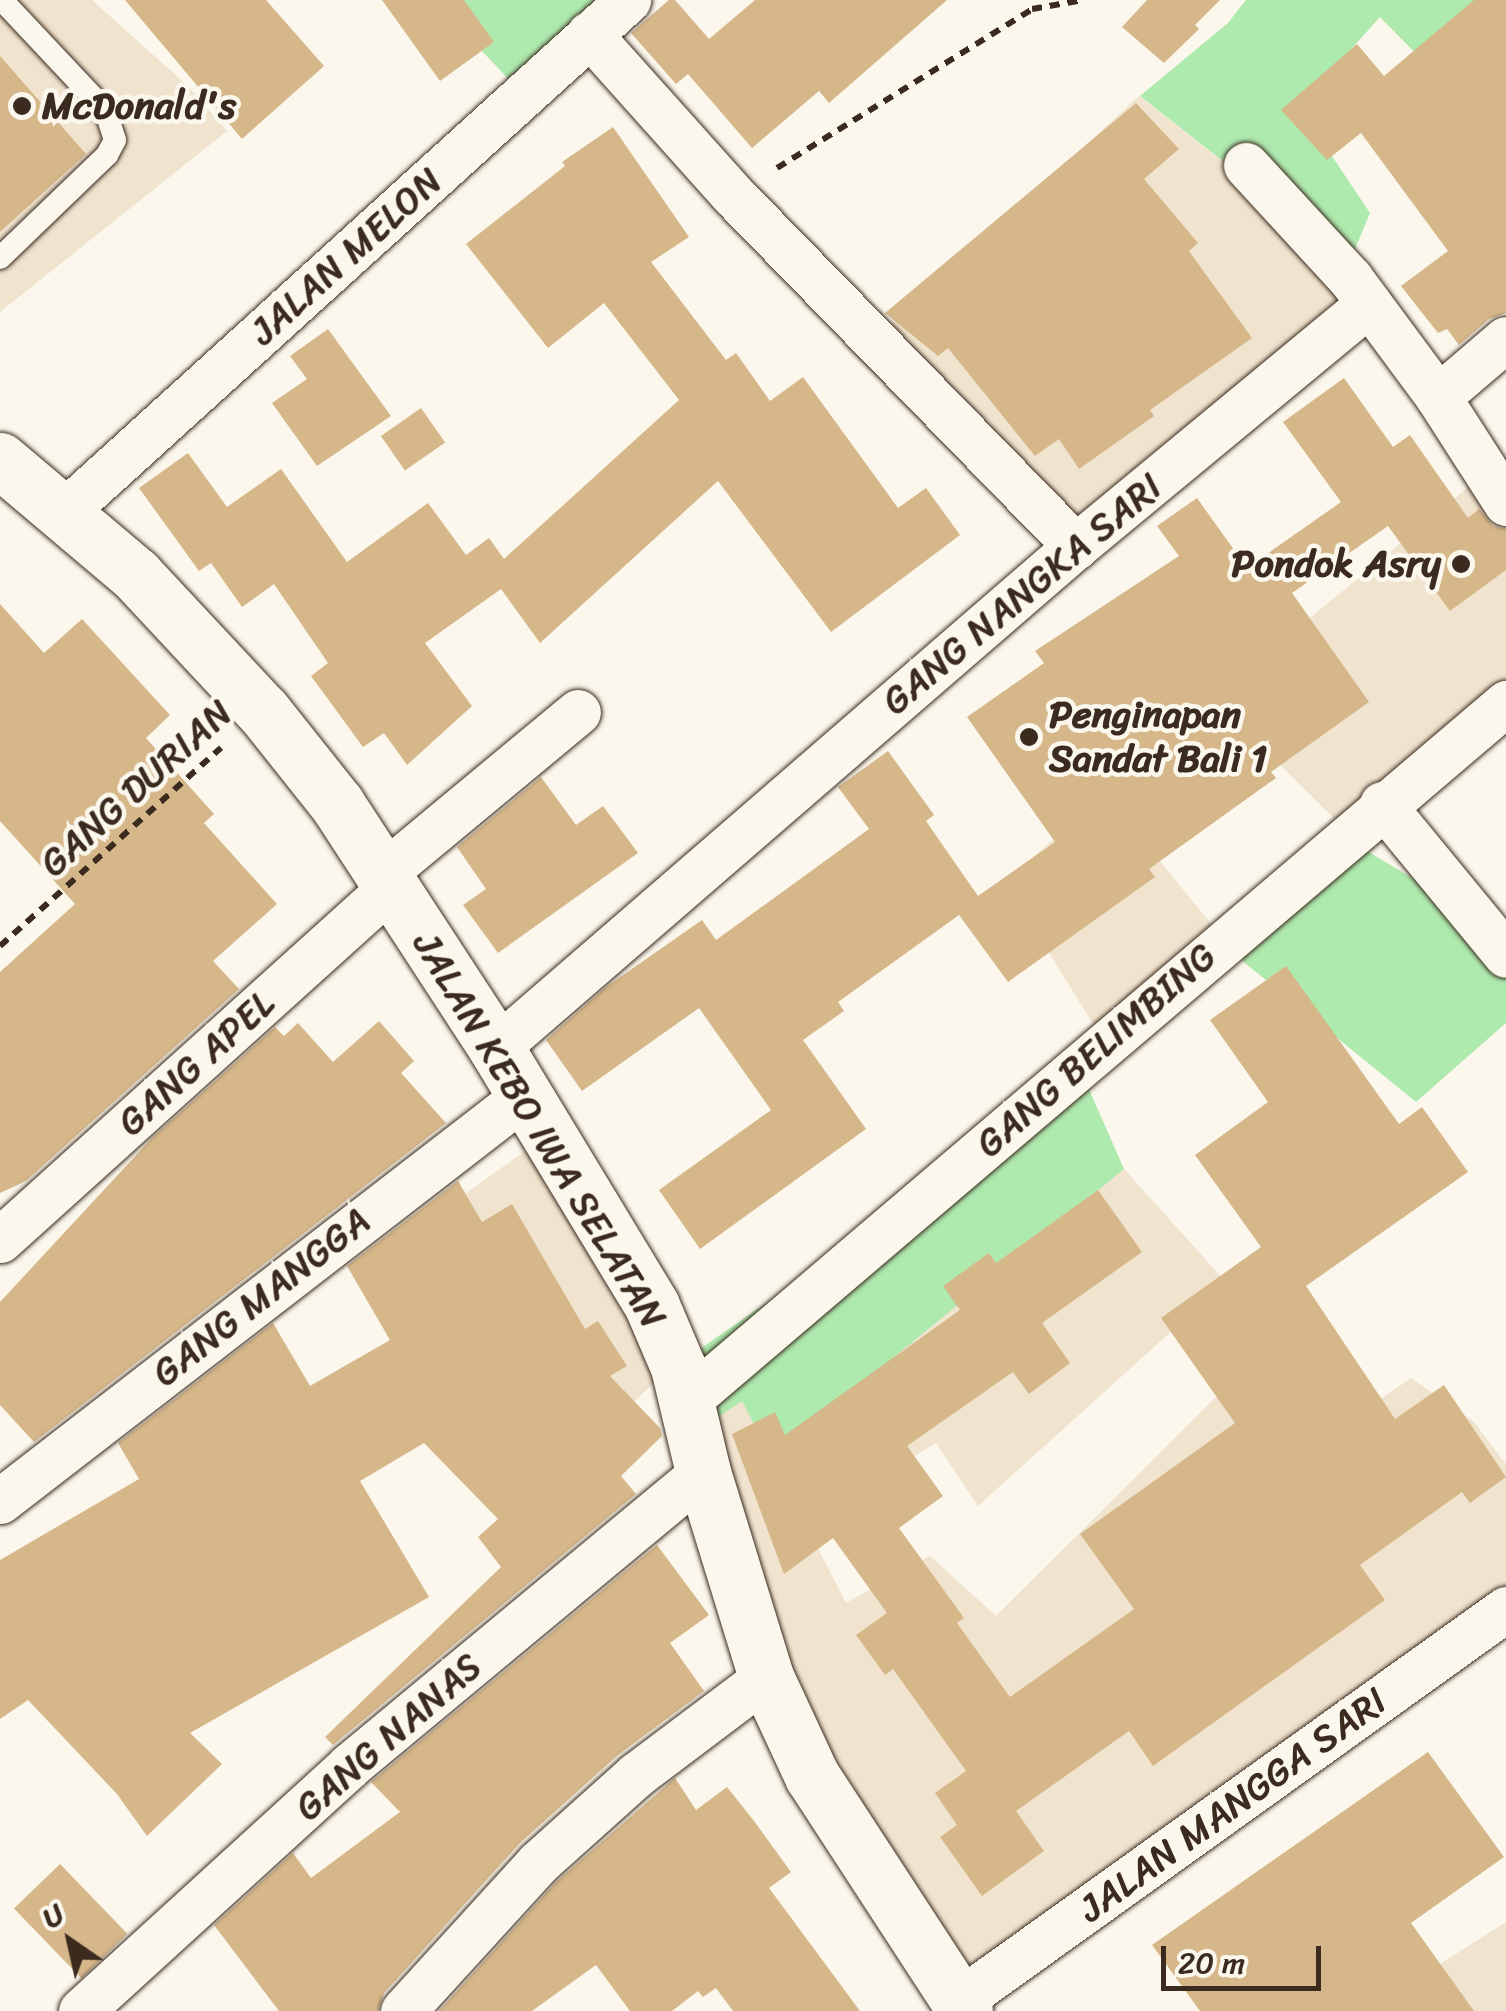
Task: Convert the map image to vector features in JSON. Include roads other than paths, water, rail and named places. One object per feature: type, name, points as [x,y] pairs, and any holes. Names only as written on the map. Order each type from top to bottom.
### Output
[{"type":"street","name":"JALAN MELON","points":[[64,512],[628,0]]},
{"type":"street","points":[[590,34],[733,195],[1076,546]]},
{"type":"street","points":[[1246,165],[1369,304],[1438,397],[1506,504]]},
{"type":"street","name":"GANG NANGKA SARI","points":[[496,1048],[1076,546],[1369,304]]},
{"type":"street","points":[[1438,397],[1506,339]]},
{"type":"street","name":"JALAN KEBO IWA SELATAN","points":[[0,460],[136,576],[264,710],[337,804],[496,1048],[652,1306],[688,1400],[703,1472],[766,1677],[812,1776],[962,2006]]},
{"type":"street","name":"GANG BELIMBING","points":[[688,1400],[1382,804],[1506,703]]},
{"type":"street","name":"GANG APEL","points":[[0,1240],[388,879],[578,712]]},
{"type":"street","points":[[1382,804],[1506,955]]},
{"type":"street","name":"GANG MANGGA","points":[[0,1502],[524,1096]]},
{"type":"street","name":"GANG NANAS","points":[[81,2011],[349,1766],[703,1472]]},
{"type":"street","name":"JALAN MANGGA SARI","points":[[962,2006],[1506,1610]]},
{"type":"street","points":[[404,2011],[538,1863],[636,1775],[766,1677]]},
{"type":"lane","points":[[0,258],[108,154],[115,140],[108,118],[92,96],[2,0]]},
{"type":"place","name":"McDonald's","points":[[22,106]]},
{"type":"place","name":"Pondok Asry","points":[[1461,564]]},
{"type":"place","name":"Penginapan Sandat Bali 1","points":[[1029,737]]}]
